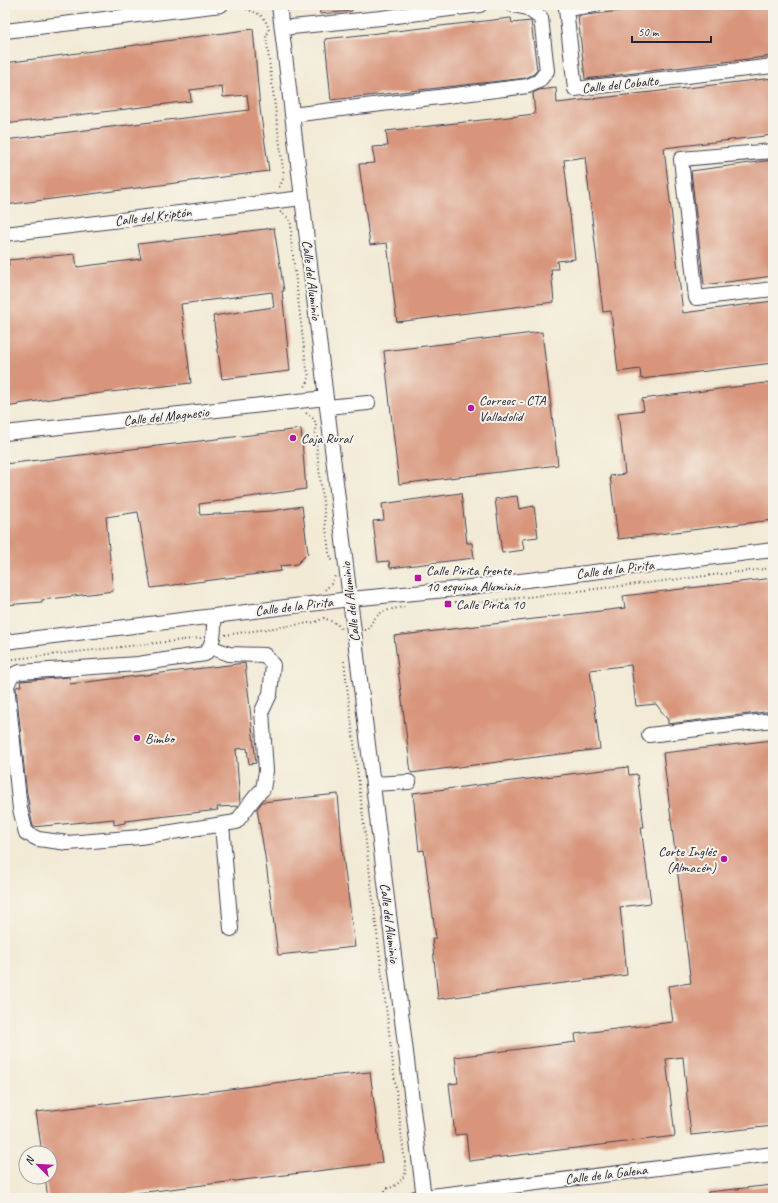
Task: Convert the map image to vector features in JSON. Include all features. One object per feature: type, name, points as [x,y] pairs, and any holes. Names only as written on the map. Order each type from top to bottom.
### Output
[{"type":"street","points":[[5,31],[221,5]]},
{"type":"street","name":"Calle del Aluminio","points":[[279,5],[373,784],[421,1198]]},
{"type":"street","points":[[282,28],[381,18],[480,5]]},
{"type":"street","points":[[292,115],[528,86],[539,81],[547,71],[541,18],[527,8],[513,5]]},
{"type":"street","name":"Calle del Cobalto","points":[[595,5],[566,9],[575,89],[773,66]]},
{"type":"street","points":[[773,151],[681,159],[696,298],[773,289]]},
{"type":"street","name":"Calle del Kriptón","points":[[5,234],[302,198]]},
{"type":"street","name":"Calle del Magnesio","points":[[5,433],[327,403],[368,403]]},
{"type":"street","name":"Calle de la Pirita","points":[[5,642],[773,550]]},
{"type":"street","points":[[212,642],[229,654],[265,655],[273,666],[270,694],[262,711],[266,771],[263,789],[255,796],[247,810],[236,822],[140,837],[68,843],[38,839],[26,833],[20,809],[7,685],[12,675],[20,672],[138,664],[205,654],[212,642],[214,616]]},
{"type":"street","points":[[649,735],[773,720]]},
{"type":"street","points":[[373,784],[409,782]]},
{"type":"street","points":[[222,825],[231,929]]},
{"type":"street","name":"Calle de la Galena","points":[[421,1198],[773,1154]]},
{"type":"path","points":[[246,5],[247,10],[261,15],[267,21],[269,31],[266,36],[284,177],[280,186],[276,190]]},
{"type":"path","points":[[275,211],[286,216],[292,226],[290,239],[306,365],[309,375],[308,382],[304,388],[298,392]]},
{"type":"path","points":[[303,412],[310,415],[315,420],[315,434],[329,552],[334,565]]},
{"type":"path","points":[[452,601],[468,604],[773,568]]},
{"type":"path","points":[[320,592],[331,584],[335,577],[334,571]]},
{"type":"path","points":[[368,630],[372,621],[379,614],[390,609],[405,607]]},
{"type":"path","points":[[5,660],[212,642],[316,622],[324,618],[340,627],[342,634]]},
{"type":"path","points":[[345,656],[344,666],[406,1172],[397,1184],[392,1188],[385,1189],[386,1198]]},
{"type":"building","points":[[319,5],[352,5],[352,11],[320,14]]},
{"type":"building","points":[[669,5],[773,5],[773,56],[585,79],[578,16]]},
{"type":"building","points":[[511,18],[512,23],[531,21],[537,70],[534,74],[526,78],[331,100],[325,39]]},
{"type":"building","points":[[253,29],[260,109],[269,171],[5,205],[5,140],[249,110],[247,95],[223,97],[222,86],[190,90],[191,101],[5,124],[5,63]]},
{"type":"building","points":[[773,78],[773,135],[664,148],[683,313],[773,301],[773,363],[641,379],[640,369],[618,372],[611,311],[603,312],[585,157],[564,160],[575,259],[557,261],[558,269],[551,269],[554,302],[397,322],[387,243],[370,245],[359,164],[375,163],[372,147],[388,146],[386,131],[535,114],[533,93],[539,90],[556,88],[557,103]]},
{"type":"building","points":[[773,160],[773,276],[704,285],[691,171]]},
{"type":"building","points":[[274,228],[284,291],[282,291],[290,371],[222,379],[213,316],[274,307],[272,292],[181,304],[191,383],[57,398],[5,407],[5,265],[9,265],[8,260],[75,254],[77,267],[141,259],[138,244]]},
{"type":"building","name":"Correos - CTA Valladolid","points":[[542,332],[558,465],[399,484],[384,351]]},
{"type":"building","points":[[773,382],[773,520],[618,539],[610,476],[625,474],[618,413],[644,410],[642,399]]},
{"type":"building","points":[[301,429],[306,489],[199,504],[200,515],[272,511],[302,506],[308,553],[297,564],[280,566],[281,571],[151,588],[138,512],[106,517],[113,591],[42,600],[42,602],[5,605],[5,464]]},
{"type":"building","points":[[461,493],[467,543],[472,543],[474,558],[390,568],[389,561],[378,562],[373,521],[384,520],[382,504]]},
{"type":"building","points":[[517,496],[519,509],[534,506],[538,537],[522,539],[524,550],[502,553],[495,499]]},
{"type":"building","points":[[773,578],[773,711],[668,724],[668,720],[656,704],[636,706],[631,665],[590,670],[600,749],[411,773],[394,636],[625,608],[623,596]]},
{"type":"building","name":"Bimbo","points":[[245,663],[256,763],[249,764],[247,748],[236,749],[240,803],[238,806],[217,807],[218,810],[125,821],[125,823],[114,825],[114,819],[33,827],[26,787],[16,687],[21,686],[20,681],[69,677],[70,684]]},
{"type":"building","points":[[773,740],[773,1126],[691,1135],[683,1057],[666,1059],[675,1136],[469,1161],[466,1134],[455,1135],[449,1084],[458,1083],[455,1057],[576,1042],[575,1034],[673,1022],[668,986],[691,983],[663,753]]},
{"type":"building","points":[[628,767],[629,775],[637,774],[644,827],[641,827],[651,903],[620,907],[627,975],[438,999],[432,938],[436,938],[424,850],[419,851],[413,793]]},
{"type":"building","points":[[338,794],[343,856],[355,947],[278,955],[265,856],[257,809],[262,802]]},
{"type":"building","points":[[370,1072],[382,1163],[97,1198],[48,1198],[46,1185],[58,1185],[58,1145],[41,1145],[36,1112],[223,1090],[318,1077]]},
{"type":"building","points":[[773,1185],[773,1198],[709,1198],[708,1192]]},
{"type":"place","name":"Correos - CTA Valladolid","points":[[471,408]]},
{"type":"place","name":"Caja Rural","points":[[293,438]]},
{"type":"place","name":"Calle Pirita frente 10 esquina Aluminio","points":[[418,578]]},
{"type":"place","name":"Calle Pirita 10","points":[[448,604]]},
{"type":"place","name":"Bimbo","points":[[137,738]]},
{"type":"place","name":"Corte Inglés (Almacén)","points":[[724,859]]}]
